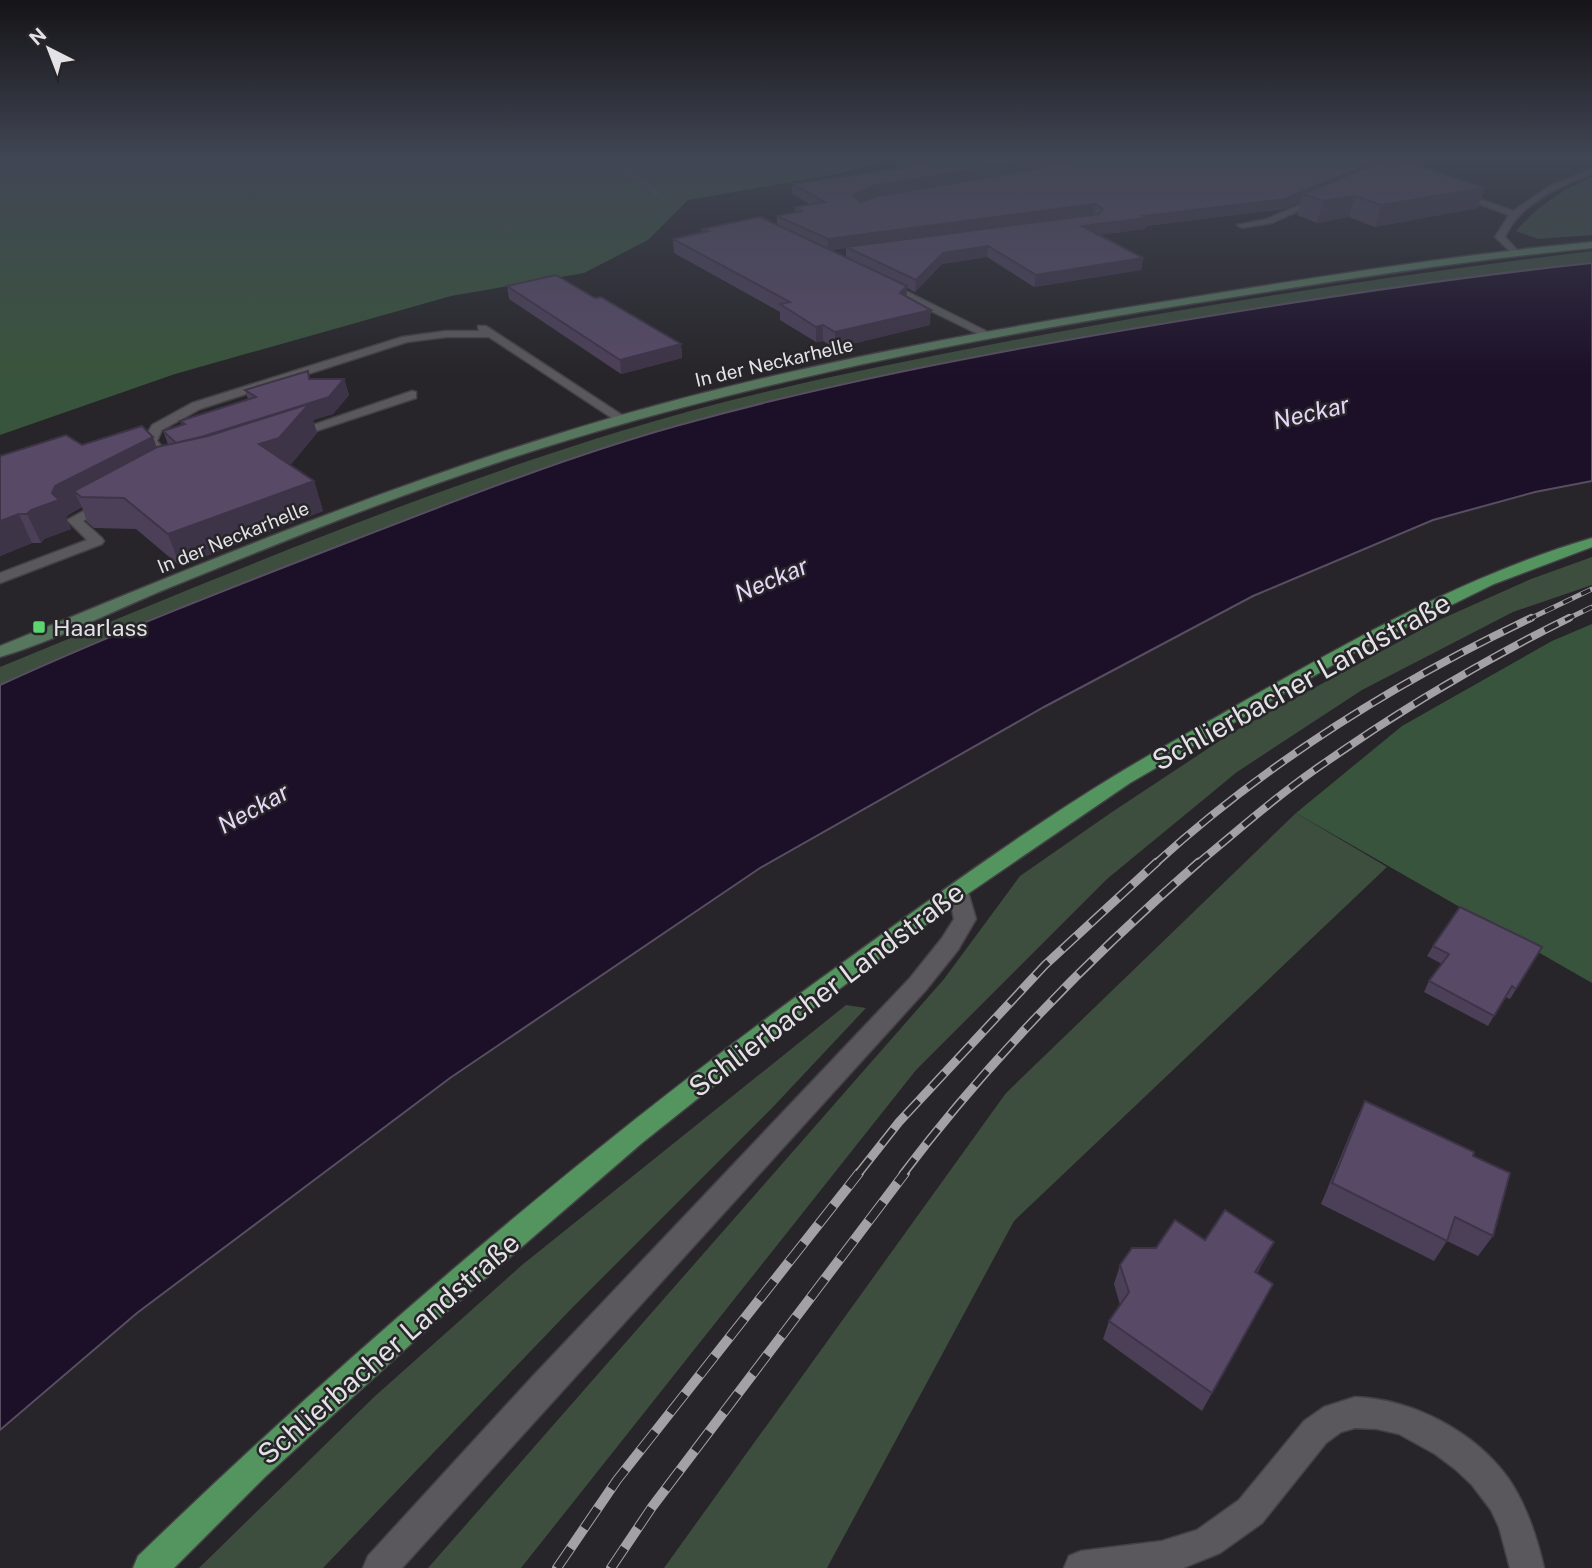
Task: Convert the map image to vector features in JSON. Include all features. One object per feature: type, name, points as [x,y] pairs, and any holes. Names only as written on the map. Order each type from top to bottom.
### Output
[{"type":"main road","name":"In der Neckarhelle","points":[[0,652],[258,547],[424,484],[622,419],[848,364],[988,335],[1275,287],[1515,253],[1592,245]]},
{"type":"main road","name":"Schlierbacher Landstraße","points":[[150,1568],[254,1466],[395,1339],[633,1135],[772,1026],[959,890],[1123,779],[1344,651],[1488,581],[1592,542]]},
{"type":"street","points":[[1502,230],[1500,237],[1515,253]]},
{"type":"street","points":[[876,280],[988,335]]},
{"type":"street","points":[[170,460],[150,442],[158,428],[196,406],[406,339],[446,334],[487,331],[622,419]]},
{"type":"street","points":[[275,440],[412,395]]},
{"type":"street","points":[[0,578],[97,541],[74,520],[115,498]]},
{"type":"street","points":[[380,1568],[918,984],[950,944],[965,919],[959,890]]},
{"type":"street","points":[[1081,1568],[1165,1558],[1198,1548],[1226,1533],[1271,1489],[1317,1430],[1336,1418],[1352,1413],[1389,1416],[1413,1425],[1459,1452],[1479,1469],[1495,1487],[1511,1513],[1522,1541],[1527,1568]]},
{"type":"lane","points":[[96,490],[115,498]]},
{"type":"green space","points":[[0,230],[658,230],[648,240],[584,273],[451,296],[175,374],[0,435]]},
{"type":"green space","points":[[1592,230],[1592,235],[1538,239],[1516,231]]},
{"type":"green space","points":[[1592,251],[1592,263],[1361,292],[1074,339],[846,384],[676,426],[554,465],[434,509],[176,610],[0,685],[0,667],[231,573],[463,483],[669,417],[863,370],[1081,327],[1300,291]]},
{"type":"green space","points":[[1592,557],[1592,585],[1513,612],[1362,690],[1237,772],[1107,879],[916,1070],[521,1568],[428,1568],[944,979],[1020,876],[1233,732],[1439,620],[1531,579]]},
{"type":"green space","points":[[1592,624],[1592,983],[1296,813],[1402,726],[1552,641]]},
{"type":"green space","points":[[1296,813],[1387,867],[1014,1221],[827,1568],[664,1568],[1006,1093]]},
{"type":"green space","points":[[846,1005],[866,1008],[773,1107],[572,1308],[323,1568],[199,1568],[374,1397],[522,1265]]},
{"type":"water","name":"Neckar","points":[[1592,263],[1592,481],[1535,492],[1433,520],[1253,596],[1044,707],[760,868],[450,1078],[137,1313],[0,1430],[0,685],[176,610],[473,494],[594,451],[732,411],[902,372],[1131,329],[1361,292]]},
{"type":"building","points":[[706,230],[788,230],[907,286],[900,293],[931,310],[835,332],[823,325],[816,327],[780,304],[790,302],[673,239],[708,231]]},
{"type":"building","points":[[808,230],[895,230],[828,239]]},
{"type":"building","points":[[975,230],[1090,230],[1143,258],[1036,275],[988,246],[943,253],[916,280],[846,247]]},
{"type":"building","points":[[556,275],[595,298],[601,297],[681,344],[620,360],[507,286]]},
{"type":"building","points":[[308,371],[309,379],[344,379],[329,397],[201,437],[176,443],[163,431],[185,424],[180,421],[256,397],[245,390]]},
{"type":"building","points":[[309,404],[279,438],[259,444],[314,481],[168,534],[124,498],[81,497],[74,491],[157,447],[208,436]]},
{"type":"building","points":[[142,426],[153,437],[55,486],[52,493],[59,500],[27,514],[0,521],[0,456],[66,435],[82,445]]},
{"type":"building","points":[[1460,907],[1542,947],[1516,989],[1512,986],[1494,1016],[1429,981],[1449,954],[1433,946]]},
{"type":"building","points":[[1365,1101],[1474,1152],[1473,1156],[1510,1173],[1493,1236],[1455,1217],[1447,1241],[1332,1183]]},
{"type":"building","points":[[1225,1210],[1274,1242],[1255,1272],[1273,1284],[1212,1393],[1109,1321],[1129,1292],[1120,1265],[1132,1248],[1156,1248],[1175,1220],[1205,1240]]},
{"type":"railway","points":[[1527,620],[1592,589]]},
{"type":"railway","points":[[1567,619],[1592,607]]},
{"type":"railway","points":[[1527,620],[1531,618]]},
{"type":"railway","points":[[1197,864],[1298,782],[1375,729],[1471,670],[1567,619]]},
{"type":"railway","points":[[1155,864],[1242,792],[1334,727],[1431,669],[1527,620]]},
{"type":"railway","points":[[858,1174],[899,1122],[1045,965],[1157,862]]},
{"type":"railway","points":[[903,1174],[970,1090],[1043,1010],[1119,934],[1199,862]]},
{"type":"railway","points":[[557,1568],[617,1480],[859,1173]]},
{"type":"railway","points":[[611,1568],[652,1507],[905,1173]]},
{"type":"place","name":"Haarlass","points":[[39,627]]}]
